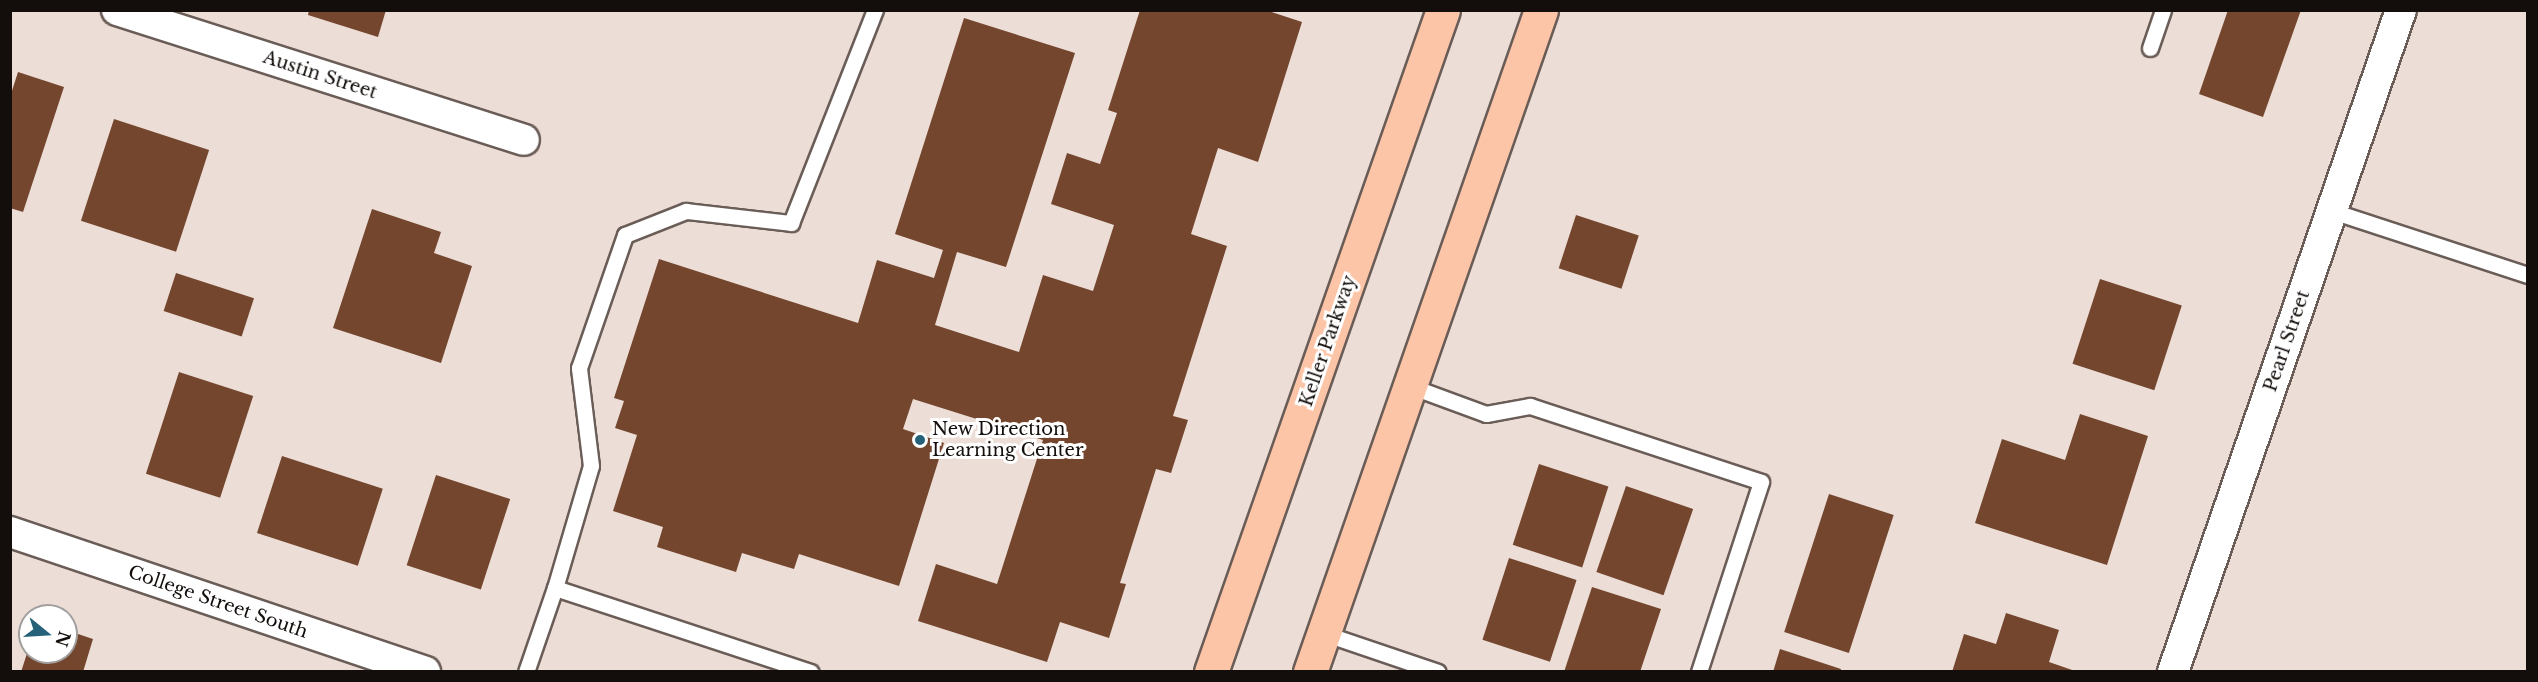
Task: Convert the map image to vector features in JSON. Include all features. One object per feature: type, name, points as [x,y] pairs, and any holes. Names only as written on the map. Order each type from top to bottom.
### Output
[{"type":"main road","name":"Keller Parkway","points":[[1211,672],[1443,10]]},
{"type":"main road","points":[[1310,672],[1541,10]]},
{"type":"street","name":"Austin Street","points":[[117,10],[524,140]]},
{"type":"street","name":"Pearl Street","points":[[2173,672],[2401,10]]},
{"type":"street","name":"College Street South","points":[[10,532],[425,672]]},
{"type":"lane","points":[[526,672],[555,588],[591,466],[579,368],[625,235],[686,211],[791,222],[875,10]]},
{"type":"lane","points":[[2151,48],[2163,10]]},
{"type":"lane","points":[[2332,211],[2528,275]]},
{"type":"lane","points":[[1410,386],[1486,414],[1530,406],[1761,482],[1698,672]]},
{"type":"lane","points":[[555,588],[811,672]]},
{"type":"lane","points":[[1323,633],[1438,672]]},
{"type":"building","points":[[309,10],[386,10],[378,37],[308,15]]},
{"type":"building","points":[[1140,10],[1265,10],[1302,22],[1258,162],[1218,148],[1191,234],[1227,246],[1173,416],[1188,420],[1171,473],[1156,469],[1120,583],[1126,584],[1109,638],[1060,622],[1047,662],[918,621],[936,564],[997,584],[1043,440],[913,399],[903,429],[944,443],[899,586],[799,554],[794,569],[742,553],[736,572],[657,547],[663,527],[613,511],[637,435],[615,428],[624,401],[614,398],[659,259],[858,323],[877,260],[934,278],[943,250],[895,234],[964,18],[1075,53],[1006,267],[957,252],[935,325],[1019,352],[1043,275],[1093,291],[1114,225],[1051,204],[1067,153],[1100,164],[1117,113],[1108,110]]},
{"type":"building","points":[[2228,10],[2301,10],[2263,117],[2199,94]]},
{"type":"building","points":[[18,72],[64,87],[23,212],[10,208],[10,97]]},
{"type":"building","points":[[114,119],[209,150],[176,252],[81,221]]},
{"type":"building","points":[[372,209],[441,232],[434,253],[472,266],[441,363],[333,328]]},
{"type":"building","points":[[1576,215],[1639,235],[1621,289],[1559,268]]},
{"type":"building","points":[[176,273],[254,298],[242,336],[164,311]]},
{"type":"building","points":[[2100,279],[2182,306],[2154,390],[2072,364]]},
{"type":"building","points":[[179,372],[253,396],[220,498],[146,474]]},
{"type":"building","points":[[2080,414],[2148,436],[2107,565],[1975,523],[2002,439],[2065,460]]},
{"type":"building","points":[[282,456],[383,489],[358,566],[257,533]]},
{"type":"building","points":[[1539,464],[1608,487],[1582,567],[1513,545]]},
{"type":"building","points":[[436,475],[510,499],[481,589],[407,565]]},
{"type":"building","points":[[1626,486],[1693,509],[1664,595],[1596,572]]},
{"type":"building","points":[[1829,494],[1894,515],[1849,653],[1784,632]]},
{"type":"building","points":[[1509,558],[1577,580],[1550,662],[1482,640]]},
{"type":"building","points":[[1592,587],[1661,609],[1640,672],[1564,672]]},
{"type":"building","points":[[2006,613],[2059,630],[2049,662],[2078,672],[1952,672],[1964,634],[1996,644]]},
{"type":"building","points":[[78,634],[93,639],[83,672],[21,672],[24,664],[78,664]]},
{"type":"building","points":[[1780,649],[1841,669],[1840,672],[1773,672]]},
{"type":"place","name":"New Direction Learning Center","points":[[920,440]]}]
